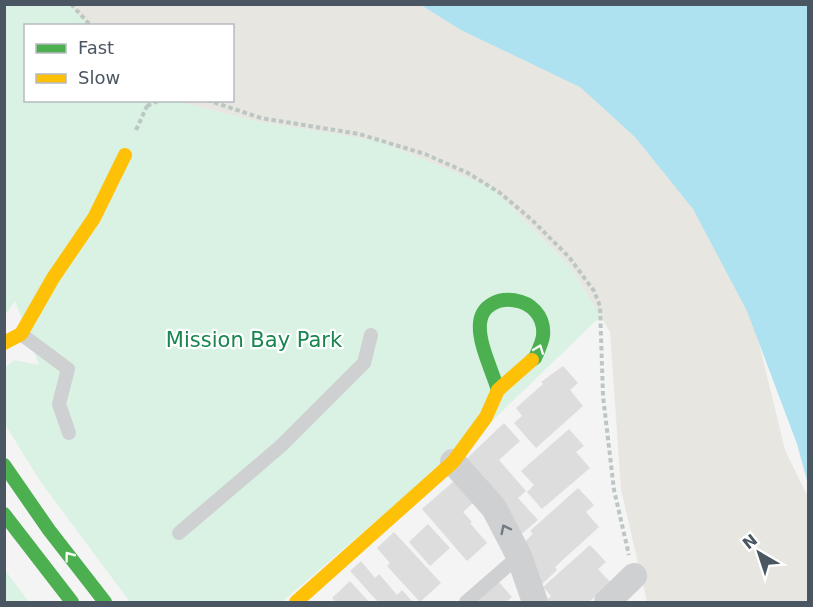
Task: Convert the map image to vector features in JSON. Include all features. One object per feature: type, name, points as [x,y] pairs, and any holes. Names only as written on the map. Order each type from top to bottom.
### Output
[{"type":"street","points":[[4,343],[21,334],[53,278],[94,218],[125,155]]},
{"type":"street","points":[[296,603],[453,462],[486,417],[498,390],[535,358],[543,337],[542,324],[533,308],[518,299],[505,299],[489,307],[480,321],[484,350],[498,390]]},
{"type":"street","points":[[453,462],[494,508],[519,556],[535,603]]},
{"type":"street","points":[[4,465],[49,530],[105,603]]},
{"type":"street","points":[[4,514],[72,603]]},
{"type":"street","points":[[607,603],[634,576]]},
{"type":"lane","points":[[21,334],[68,369],[59,404],[69,433]]},
{"type":"lane","points":[[180,533],[282,445],[364,363],[371,335]]},
{"type":"lane","points":[[466,603],[519,556]]},
{"type":"path","points":[[71,4],[89,24]]},
{"type":"path","points":[[147,106],[156,102]]},
{"type":"green space","name":"Mission Bay Park","points":[[70,4],[88,24],[24,24],[24,102],[182,102],[255,121],[379,141],[492,188],[569,265],[601,316],[492,421],[282,602],[130,602],[40,481],[5,424],[5,368],[14,360],[39,365],[15,301],[5,315],[5,5]]},
{"type":"green space","points":[[5,570],[29,602],[5,602]]},
{"type":"sand","points":[[70,5],[489,5],[728,216],[785,450],[808,497],[808,602],[647,602],[621,489],[610,332],[569,265],[492,188],[379,141],[255,121],[182,102],[234,102],[234,24],[88,24]]},
{"type":"water","points":[[421,5],[808,5],[808,484],[797,444],[747,311],[693,209],[635,137],[580,87],[461,30]]},
{"type":"building","points":[[563,366],[578,383],[570,390],[583,406],[536,448],[514,423],[522,416],[516,408],[543,384],[541,382]]},
{"type":"building","points":[[504,423],[520,441],[499,460],[526,491],[518,498],[538,520],[518,537],[462,463]]},
{"type":"building","points":[[569,429],[584,446],[576,452],[590,468],[542,509],[527,492],[534,485],[521,471]]},
{"type":"building","points":[[454,481],[473,503],[463,512],[487,543],[467,561],[422,509]]},
{"type":"building","points":[[578,488],[594,505],[586,512],[599,527],[555,567],[557,570],[539,587],[518,548],[533,534],[530,531]]},
{"type":"building","points":[[428,524],[450,548],[430,566],[409,542]]},
{"type":"building","points":[[394,532],[441,583],[420,602],[387,566],[390,563],[377,548]]},
{"type":"building","points":[[590,545],[606,562],[598,569],[611,583],[589,602],[544,602],[551,596],[543,587]]},
{"type":"building","points":[[361,561],[375,578],[379,574],[397,595],[402,590],[413,602],[378,602],[350,571]]},
{"type":"building","points":[[497,580],[512,597],[506,602],[471,602]]},
{"type":"building","points":[[350,581],[369,602],[336,602],[332,598]]},
{"type":"traffic: fast","points":[[498,390],[483,348],[480,331],[484,312],[492,304],[502,300],[514,300],[526,304],[535,311],[542,322],[543,336],[535,358],[532,360]]},
{"type":"traffic: fast","points":[[4,465],[49,530],[105,602]]},
{"type":"traffic: fast","points":[[4,514],[72,602]]},
{"type":"traffic: slow","points":[[4,343],[21,334],[53,278],[94,218],[125,155]]},
{"type":"traffic: slow","points":[[296,602],[453,462],[486,417],[498,390],[532,360]]}]
